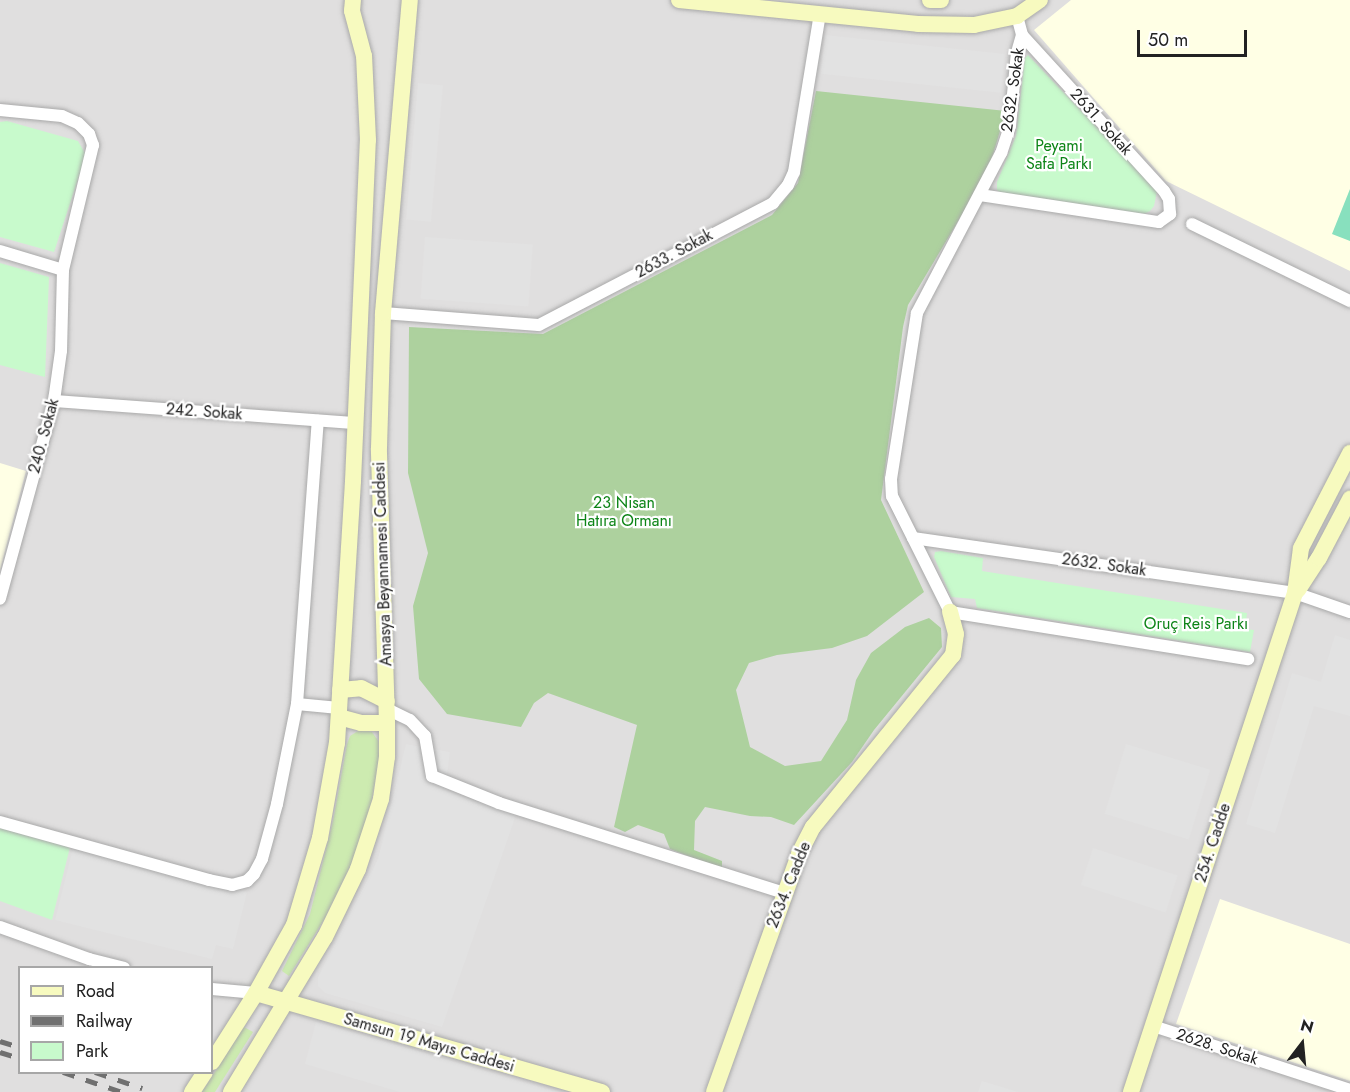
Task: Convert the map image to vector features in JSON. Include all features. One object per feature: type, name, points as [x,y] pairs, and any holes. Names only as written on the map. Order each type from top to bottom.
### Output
[{"type":"main road","name":"Amasya Beyannamesi Caddesi","points":[[213,1060],[256,993],[294,925],[308,883],[329,792],[339,712],[368,140],[364,56],[352,10],[353,0]]},
{"type":"main road","name":"Amasya Beyannamesi Caddesi","points":[[231,1092],[325,937],[358,869],[381,799],[387,757],[379,448],[383,313],[410,0]]},
{"type":"main road","points":[[679,0],[918,24],[974,25],[1017,16],[1040,0]]},
{"type":"main road","points":[[930,0],[941,0]]},
{"type":"main road","points":[[1295,593],[1301,548],[1350,453]]},
{"type":"main road","points":[[1295,593],[1319,558],[1350,499]]},
{"type":"main road","name":"254. Cadde","points":[[1131,1092],[1295,593]]},
{"type":"main road","name":"2634. Cadde","points":[[714,1092],[784,893],[813,827],[953,655],[956,634],[951,612]]},
{"type":"main road","points":[[339,712],[361,723],[387,711],[380,694],[361,688],[340,690]]},
{"type":"main road","name":"Samsun 19 Mayıs Caddesi","points":[[256,993],[602,1092]]},
{"type":"main road","points":[[192,1092],[204,1074]]},
{"type":"street","name":"2633. Sokak","points":[[383,313],[539,325],[773,203],[788,185],[794,172],[820,14]]},
{"type":"street","name":"2632. Sokak","points":[[951,612],[892,496],[891,487],[911,336],[917,313],[993,172],[1010,126],[1017,52],[1022,35],[1017,16]]},
{"type":"street","name":"2631. Sokak","points":[[980,195],[1159,222],[1170,214],[1169,199],[1164,191],[1022,35]]},
{"type":"street","name":"240. Sokak","points":[[0,110],[62,116],[78,123],[89,134],[93,154],[63,270],[61,351],[54,401],[0,599]]},
{"type":"street","points":[[1192,224],[1350,301]]},
{"type":"street","points":[[0,251],[63,270]]},
{"type":"street","name":"242. Sokak","points":[[54,401],[354,423]]},
{"type":"street","points":[[0,822],[210,880],[232,885],[247,881],[262,859],[277,804],[297,704],[318,421]]},
{"type":"street","name":"2632. Sokak","points":[[913,538],[1295,593],[1350,612]]},
{"type":"street","points":[[951,612],[1248,659]]},
{"type":"street","points":[[297,704],[339,712]]},
{"type":"street","points":[[387,711],[418,727],[424,736],[432,776],[499,802],[784,893]]},
{"type":"street","points":[[0,927],[89,959],[116,966]]},
{"type":"street","points":[[213,989],[256,993]]},
{"type":"street","name":"2628. Sokak","points":[[1153,1026],[1350,1090]]},
{"type":"shaded area","points":[[0,0],[1350,0],[1350,1092],[0,1092]]},
{"type":"shaded area","points":[[1071,0],[1350,0],[1350,271],[1166,181],[1034,30]]},
{"type":"shaded area","points":[[825,35],[1005,54],[1001,93],[821,74]]},
{"type":"shaded area","points":[[418,83],[443,85],[431,222],[406,219]]},
{"type":"shaded area","points":[[425,237],[533,245],[528,306],[421,299]]},
{"type":"shaded area","points":[[0,463],[26,471],[0,570]]},
{"type":"shaded area","points":[[1335,635],[1350,640],[1350,716],[1314,706],[1275,833],[1246,824],[1292,673],[1321,682]]},
{"type":"shaded area","points":[[406,744],[450,752],[445,790],[516,815],[442,1027],[325,993],[318,986],[318,977],[378,859]]},
{"type":"shaded area","points":[[1126,744],[1210,770],[1189,840],[1105,814]]},
{"type":"shaded area","points":[[73,848],[247,892],[233,949],[216,945],[212,959],[55,920]]},
{"type":"shaded area","points":[[1093,848],[1178,876],[1166,913],[1081,885]]},
{"type":"shaded area","points":[[1220,899],[1350,944],[1350,1081],[1176,1024]]},
{"type":"shaded area","points":[[316,1022],[557,1092],[400,1092],[305,1064]]},
{"type":"shaded area","points":[[982,1081],[1018,1092],[978,1092]]},
{"type":"green space","name":"Peyami Safa Parkı","points":[[1028,55],[1157,191],[1154,206],[1150,211],[1144,214],[1003,196],[997,190],[997,182],[1016,136],[1025,58]]},
{"type":"green space","name":"23 Nisan Hatıra Ormanı","points":[[816,91],[1006,111],[988,171],[908,305],[903,327],[881,500],[924,592],[867,636],[832,648],[777,655],[749,663],[736,690],[750,747],[785,766],[821,761],[847,720],[856,680],[871,653],[905,627],[929,618],[941,628],[942,647],[874,730],[852,762],[794,825],[771,817],[750,816],[705,807],[695,821],[694,850],[722,861],[722,869],[670,849],[664,834],[638,825],[625,832],[614,827],[637,725],[548,693],[534,703],[521,727],[447,714],[419,679],[413,606],[428,553],[408,473],[409,327],[543,334],[772,215],[798,183]]},
{"type":"green space","points":[[7,121],[78,141],[86,155],[54,252],[0,237],[0,122]]},
{"type":"green space","points":[[1350,189],[1350,241],[1332,234]]},
{"type":"green space","points":[[0,263],[49,277],[45,377],[0,365]]},
{"type":"green space","name":"Oruç Reis Parkı","points":[[935,552],[983,558],[982,571],[1247,613],[1245,629],[1254,630],[1250,652],[977,608],[975,599],[951,597],[934,557]]},
{"type":"green space","points":[[361,729],[372,732],[379,742],[379,758],[370,811],[354,858],[325,918],[289,976],[282,971],[310,914],[333,821],[347,744],[350,736]]},
{"type":"green space","points":[[0,826],[71,843],[52,920],[0,901]]},
{"type":"green space","points":[[244,1027],[253,1032],[215,1092],[202,1092]]},
{"type":"railway","points":[[0,1041],[18,1046]]},
{"type":"railway","points":[[0,1052],[18,1057]]},
{"type":"railway","points":[[69,1074],[122,1092]]},
{"type":"railway","points":[[101,1074],[142,1088]]}]
